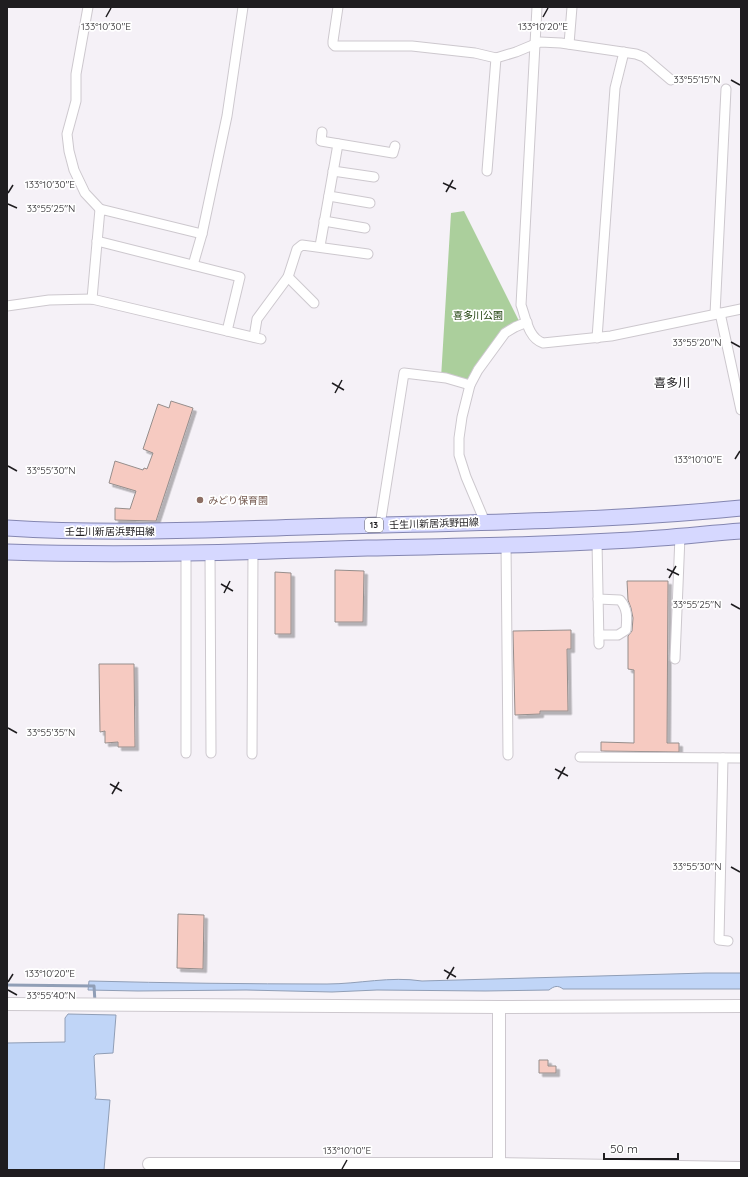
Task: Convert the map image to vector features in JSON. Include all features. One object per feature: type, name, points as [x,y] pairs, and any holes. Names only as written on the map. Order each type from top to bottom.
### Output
[{"type":"main road","name":"壬生川新居浜野田線","points":[[7,528],[54,531],[120,532],[380,525],[615,518],[686,514],[741,508]]},
{"type":"main road","points":[[7,552],[71,554],[186,553],[597,542],[741,531]]},
{"type":"street","points":[[88,7],[76,74],[76,102],[70,118],[67,134],[69,151],[74,170],[85,193],[100,209],[202,234]]},
{"type":"street","points":[[193,265],[202,234],[227,116],[244,7]]},
{"type":"street","points":[[338,7],[332,44],[335,46],[412,46],[475,53],[496,58],[540,42],[569,44],[636,54],[644,57],[671,80]]},
{"type":"street","points":[[537,7],[521,305],[533,337],[537,341],[543,343],[597,338],[638,332],[741,309]]},
{"type":"street","points":[[569,44],[572,7]]},
{"type":"street","points":[[597,338],[615,88],[624,52]]},
{"type":"street","points":[[487,171],[496,58]]},
{"type":"street","points":[[726,89],[717,314],[741,410]]},
{"type":"street","points":[[322,132],[321,141],[394,153],[395,146]]},
{"type":"street","points":[[320,246],[338,144]]},
{"type":"street","points":[[333,171],[374,177]]},
{"type":"street","points":[[329,196],[370,203]]},
{"type":"street","points":[[92,299],[100,209]]},
{"type":"street","points":[[324,221],[365,228]]},
{"type":"street","points":[[97,241],[240,277],[227,331]]},
{"type":"street","points":[[7,306],[48,300],[92,299],[257,338],[257,319],[288,277],[297,249],[302,245],[320,246],[368,254]]},
{"type":"street","points":[[288,277],[314,302]]},
{"type":"street","points":[[485,522],[466,477],[459,454],[460,431],[470,385],[478,370],[505,333],[527,322]]},
{"type":"street","points":[[380,525],[404,373],[446,378],[470,385]]},
{"type":"street","points":[[675,659],[680,536]]},
{"type":"street","points":[[597,542],[598,599],[599,640],[618,635],[626,630],[627,622],[625,606],[620,600],[598,599]]},
{"type":"street","points":[[506,544],[508,754]]},
{"type":"street","points":[[252,754],[253,551]]},
{"type":"street","points":[[210,552],[211,753]]},
{"type":"street","points":[[186,553],[186,753]]},
{"type":"street","points":[[580,757],[741,758]]},
{"type":"street","points":[[723,758],[718,940],[728,941]]},
{"type":"street","points":[[7,1004],[499,1007],[741,1006]]},
{"type":"street","points":[[499,1007],[499,1164]]},
{"type":"street","points":[[149,1164],[499,1164],[741,1168]]},
{"type":"green space","name":"喜多川公園","points":[[464,211],[521,325],[505,333],[470,385],[441,378],[451,213]]},
{"type":"water","points":[[741,973],[741,989],[563,989],[556,986],[549,990],[485,991],[377,990],[332,992],[246,990],[88,990],[89,981],[339,984],[398,979],[422,981]]},
{"type":"water","points":[[68,1014],[116,1015],[113,1053],[96,1054],[94,1056],[95,1099],[110,1100],[104,1170],[7,1170],[7,1043],[65,1042],[65,1018]]},
{"type":"building","points":[[171,401],[193,408],[156,521],[115,520],[115,508],[130,509],[136,491],[109,483],[115,461],[143,470],[144,468],[147,469],[153,453],[143,449],[158,404],[169,408]]},
{"type":"building","points":[[335,570],[364,571],[363,622],[335,622]]},
{"type":"building","points":[[275,572],[291,573],[291,634],[275,634]]},
{"type":"building","points":[[627,581],[668,581],[667,743],[679,743],[679,752],[601,751],[601,742],[634,743],[634,670],[628,669],[628,636],[632,631],[633,618],[628,600]]},
{"type":"building","points":[[571,630],[571,649],[567,649],[568,711],[540,711],[540,714],[515,715],[513,631]]},
{"type":"building","points":[[99,664],[134,664],[135,747],[118,747],[118,742],[105,743],[105,731],[100,732]]},
{"type":"building","points":[[178,914],[204,915],[203,969],[177,968]]},
{"type":"building","points":[[539,1060],[548,1060],[548,1066],[556,1066],[556,1073],[539,1073]]},
{"type":"waterway","points":[[7,985],[94,986],[95,1002]]},
{"type":"place","name":"みどり保育園","points":[[200,500]]},
{"type":"district","name":"喜多川","points":[[672,383]]}]
